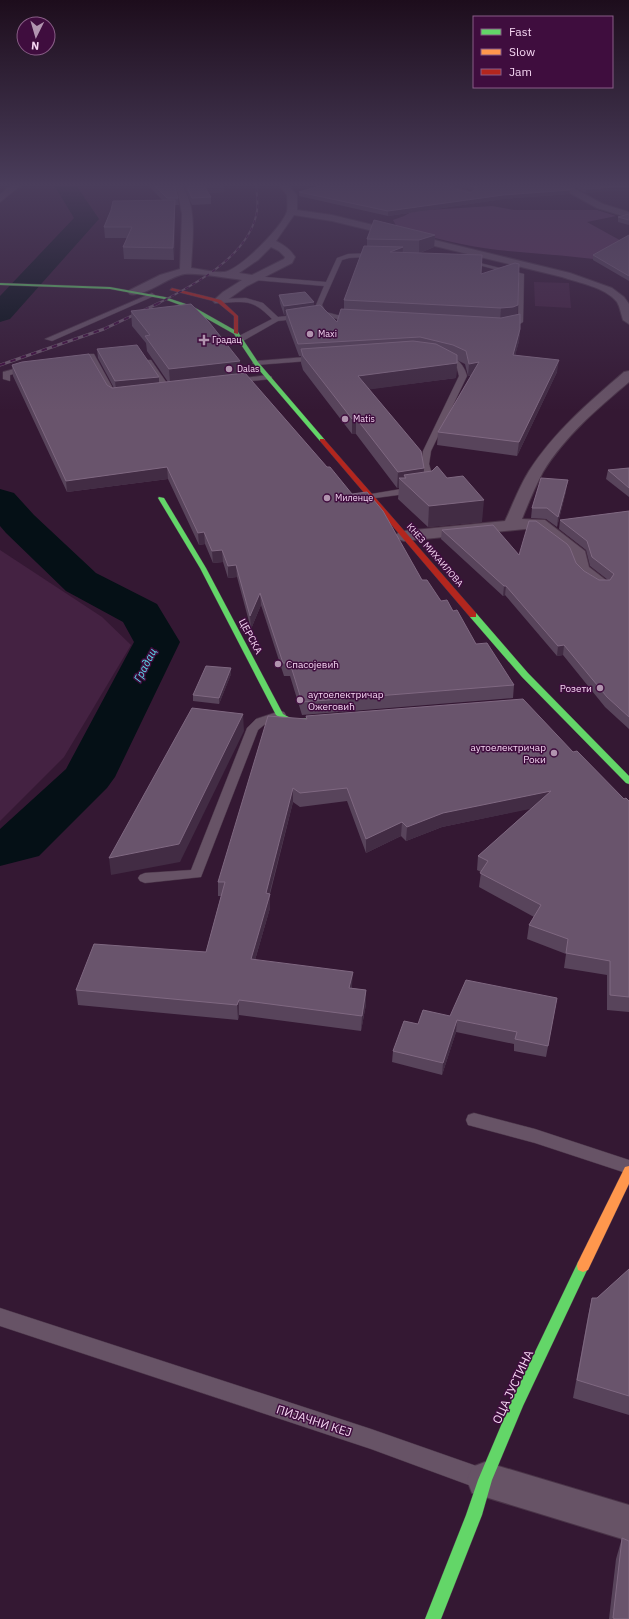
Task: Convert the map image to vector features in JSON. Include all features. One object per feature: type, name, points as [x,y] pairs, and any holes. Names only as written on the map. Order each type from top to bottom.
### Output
[{"type":"main road","name":"КНЕЗ МИХАИЛОВА","points":[[0,277],[70,282],[148,284],[193,293],[219,301],[236,316],[238,336]]},
{"type":"main road","name":"КНЕЗ МИХАИЛОВА","points":[[0,284],[70,282],[152,295],[176,302],[201,312],[238,336],[256,363],[546,703],[629,781]]},
{"type":"main road","name":"ЦЕРСКА","points":[[161,498],[203,568],[280,715]]},
{"type":"main road","points":[[280,715],[292,723],[323,720]]},
{"type":"main road","name":"ОЦА ЈУСТИНА","points":[[433,1619],[468,1529],[485,1480],[518,1402],[629,1171]]},
{"type":"street","points":[[185,261],[185,271]]},
{"type":"street","points":[[226,274],[240,269],[251,261]]},
{"type":"street","points":[[219,301],[229,292],[288,261]]},
{"type":"street","points":[[507,261],[550,271],[593,285],[625,300],[629,320]]},
{"type":"street","points":[[134,292],[164,277],[185,271],[226,274],[253,278]]},
{"type":"street","points":[[511,525],[536,472],[548,455],[588,409],[629,374]]},
{"type":"street","points":[[404,536],[539,523],[578,555],[578,563],[581,570],[602,584]]},
{"type":"street","name":"ПИЈАЧНИ КЕЈ","points":[[485,1480],[629,1523]]},
{"type":"lane","points":[[323,313],[319,305],[338,261]]},
{"type":"lane","points":[[469,261],[522,275],[521,321],[514,325],[500,326]]},
{"type":"lane","points":[[253,278],[328,284]]},
{"type":"lane","points":[[48,338],[152,295]]},
{"type":"lane","points":[[219,301],[246,300],[262,304],[276,319]]},
{"type":"lane","points":[[315,314],[323,313],[337,317],[360,319]]},
{"type":"lane","points":[[238,336],[276,319],[307,315]]},
{"type":"lane","points":[[371,497],[416,491],[428,488],[430,484],[425,464],[427,451],[463,376],[461,367],[449,358],[430,353]]},
{"type":"lane","points":[[91,356],[113,395],[129,393]]},
{"type":"lane","points":[[144,357],[167,389]]},
{"type":"lane","points":[[256,363],[329,357]]},
{"type":"lane","points":[[7,378],[6,374],[11,371],[34,365]]},
{"type":"lane","points":[[229,382],[268,377]]},
{"type":"lane","points":[[145,878],[196,874],[253,728],[260,722],[280,715]]},
{"type":"lane","points":[[474,1120],[535,1136],[629,1166]]},
{"type":"lane","name":"ПИЈАЧНИ КЕЈ","points":[[0,1317],[356,1434],[485,1480]]},
{"type":"shaded area","points":[[534,282],[569,283],[571,308],[535,306]]},
{"type":"shaded area","points":[[0,550],[102,617],[131,645],[64,757],[0,821]]},
{"type":"shaded area","points":[[123,704],[118,742],[65,822],[0,862],[0,837],[10,834],[78,767]]},
{"type":"building","points":[[359,261],[482,261],[481,274],[515,263],[519,264],[518,305],[513,307],[501,308],[344,300]]},
{"type":"building","points":[[603,261],[629,261],[629,276]]},
{"type":"building","points":[[305,292],[314,302],[284,306],[279,295]]},
{"type":"building","points":[[191,304],[209,322],[240,361],[169,369],[145,336],[150,335],[131,311]]},
{"type":"building","points":[[320,305],[337,322],[341,309],[501,318],[520,314],[520,329],[513,355],[559,360],[519,442],[438,432],[479,362],[469,364],[466,351],[453,345],[420,337],[298,344],[286,310]]},
{"type":"building","points":[[413,341],[436,344],[457,355],[457,363],[358,376],[421,451],[424,468],[398,472],[356,418],[352,419],[303,356],[301,349]]},
{"type":"building","points":[[137,345],[159,377],[115,381],[97,349]]},
{"type":"building","points":[[89,354],[107,385],[112,388],[245,373],[327,467],[330,467],[352,494],[367,492],[383,511],[422,580],[427,580],[441,601],[447,600],[453,611],[457,610],[476,644],[487,643],[514,685],[302,702],[290,663],[283,663],[260,593],[250,616],[236,565],[228,566],[222,550],[212,551],[204,532],[198,533],[167,467],[66,481],[12,365],[22,362]]},
{"type":"building","points":[[437,466],[447,478],[463,476],[484,500],[429,506],[399,478],[406,478],[404,475],[432,471]]},
{"type":"building","points":[[629,468],[629,488],[608,470]]},
{"type":"building","points":[[541,478],[568,480],[558,517],[547,508],[532,508]]},
{"type":"building","points":[[629,511],[629,717],[607,697],[564,645],[558,646],[506,586],[504,586],[442,530],[493,525],[519,555],[529,521],[536,521],[567,544],[576,563],[584,571],[599,580],[610,580],[614,574],[592,557],[587,541],[560,520]]},
{"type":"building","points":[[206,666],[231,668],[219,698],[193,695]]},
{"type":"building","points":[[523,699],[573,752],[577,751],[624,799],[626,798],[629,801],[629,997],[610,995],[610,961],[566,953],[568,939],[529,925],[541,905],[480,873],[488,861],[478,856],[551,791],[443,813],[407,827],[402,822],[366,839],[347,788],[300,793],[293,788],[266,893],[270,894],[251,959],[353,972],[349,988],[366,990],[362,1016],[239,1000],[237,1005],[76,990],[94,944],[206,952],[225,882],[218,882],[268,716],[307,719],[306,716]]},
{"type":"building","points":[[192,708],[243,714],[179,844],[109,858]]},
{"type":"building","points":[[466,980],[557,998],[548,1046],[515,1039],[517,1032],[457,1020],[443,1063],[393,1051],[404,1021],[418,1024],[423,1010],[450,1016]]},
{"type":"building","points":[[629,1269],[629,1396],[577,1380],[592,1298],[597,1298]]},
{"type":"building","points":[[622,1538],[629,1541],[629,1619],[615,1619],[613,1618]]},
{"type":"waterway","name":"Градац","points":[[0,313],[49,261]]},
{"type":"waterway","name":"Градац","points":[[0,501],[20,524],[81,582],[141,614],[157,642],[88,777],[19,843],[0,848]]},
{"type":"railway","points":[[158,303],[186,289],[227,261]]},
{"type":"railway","points":[[0,365],[104,329],[158,303]]},
{"type":"traffic: fast","points":[[0,284],[110,288],[165,298],[190,307],[236,333],[256,363],[322,440]]},
{"type":"traffic: fast","points":[[161,498],[203,568],[280,715],[292,723],[311,721]]},
{"type":"traffic: fast","points":[[473,615],[525,675],[629,781]]},
{"type":"traffic: fast","points":[[433,1619],[474,1515],[485,1480],[518,1402],[583,1266]]},
{"type":"traffic: slow","points":[[583,1266],[629,1171]]},
{"type":"traffic: jam","points":[[172,289],[219,301],[236,316],[236,333]]},
{"type":"traffic: jam","points":[[322,440],[473,615]]},
{"type":"place","name":"Maxi","points":[[310,334]]},
{"type":"place","name":"Градац","points":[[204,340]]},
{"type":"place","name":"Dalas","points":[[229,369]]},
{"type":"place","name":"Matis","points":[[345,419]]},
{"type":"place","name":"Миленце","points":[[327,498]]},
{"type":"place","name":"Спасојевић","points":[[278,664]]},
{"type":"place","name":"Розети","points":[[600,688]]},
{"type":"place","name":"аутоелектричар Ожеговић","points":[[300,700]]},
{"type":"place","name":"аутоелектричар Роки","points":[[554,753]]}]
